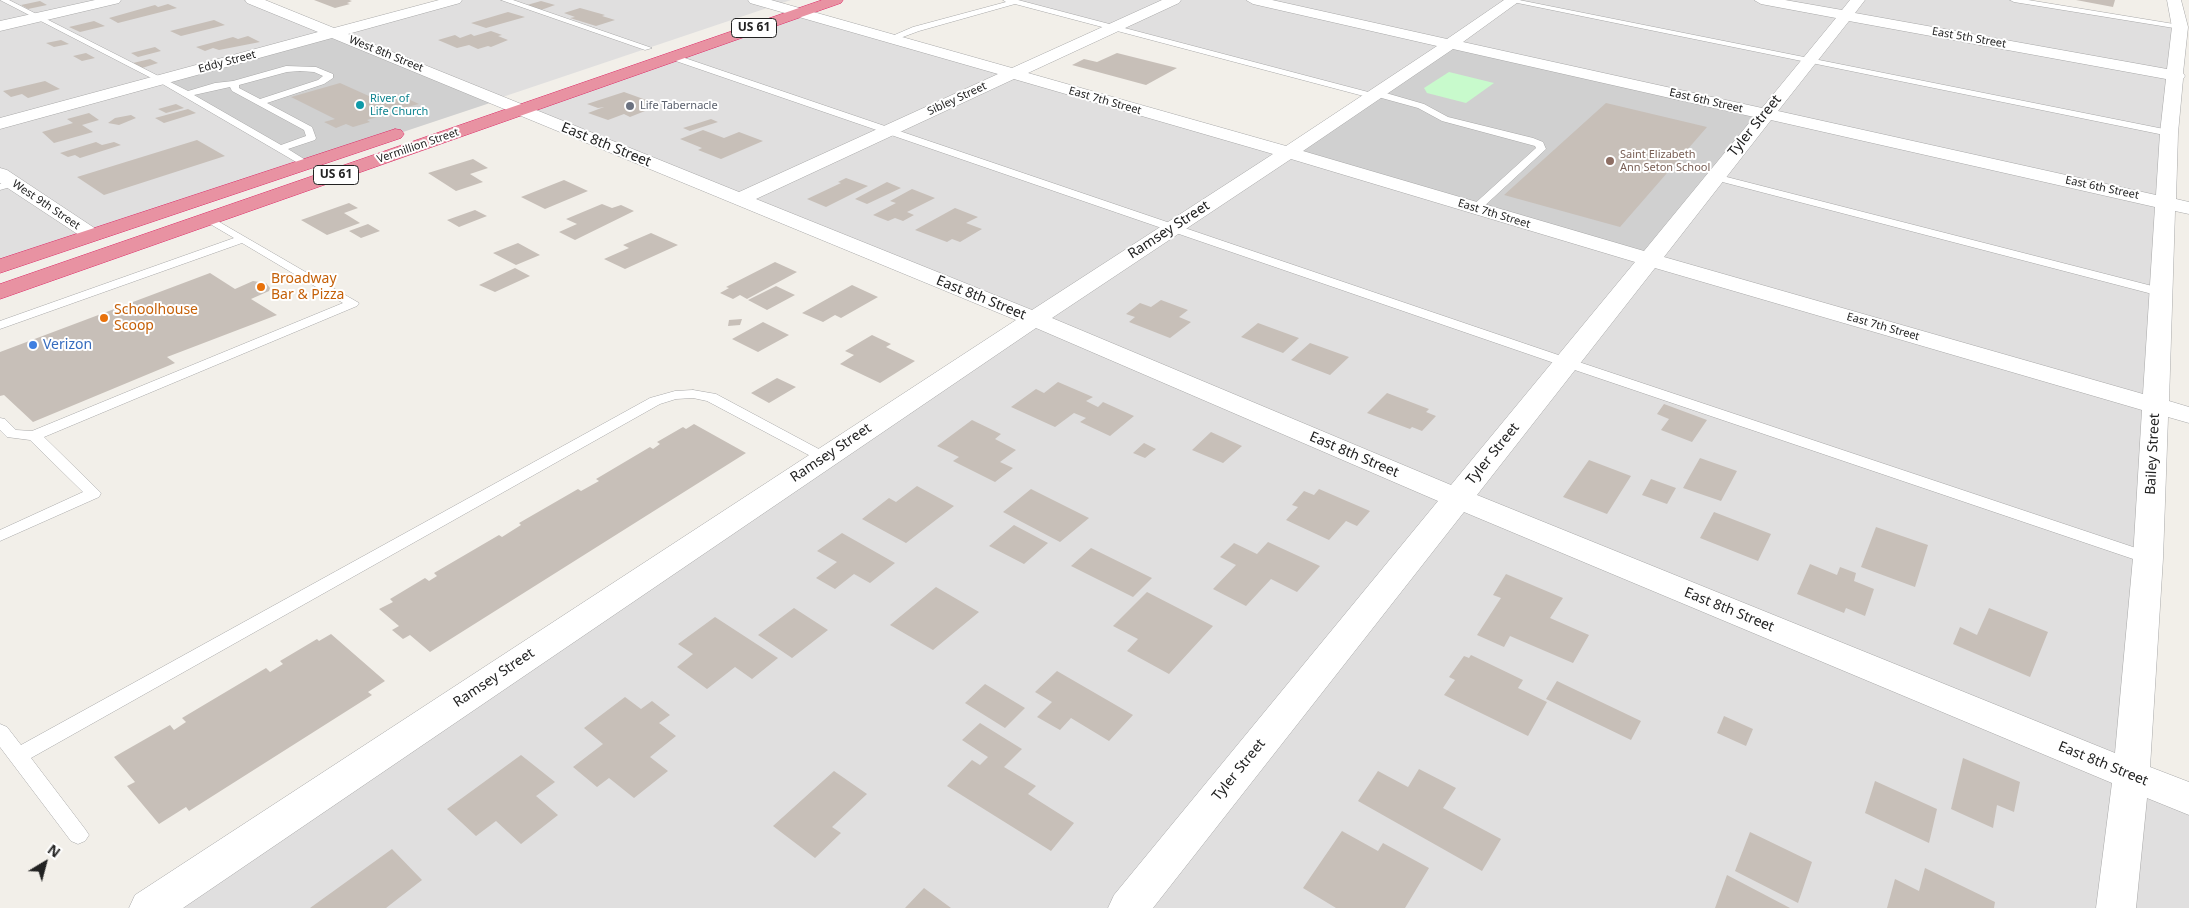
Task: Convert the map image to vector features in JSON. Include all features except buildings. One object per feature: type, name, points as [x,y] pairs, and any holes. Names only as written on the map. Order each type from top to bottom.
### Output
[{"type":"highway","name":"Vermillion Street","points":[[444,118],[509,105],[795,6],[836,0]]},
{"type":"highway","name":"US 61","points":[[747,14],[774,5]]},
{"type":"highway","name":"Vermillion Street","points":[[0,292],[209,219],[509,105],[648,48],[669,50]]},
{"type":"highway","name":"Vermillion Street","points":[[0,266],[408,130]]},
{"type":"street","points":[[0,26],[114,0]]},
{"type":"street","name":"West 8th Street","points":[[252,0],[509,105]]},
{"type":"street","name":"Eddy Street","points":[[0,124],[455,0]]},
{"type":"street","name":"East 7th Street","points":[[755,0],[774,5],[795,6],[889,39],[1288,152],[1648,259],[2189,415]]},
{"type":"street","name":"Sibley Street","points":[[739,199],[1174,0]]},
{"type":"street","name":"East 6th Street","points":[[1253,0],[2178,205]]},
{"type":"street","name":"Ramsey Street","points":[[149,908],[1375,94],[1511,0]]},
{"type":"street","name":"East 5th Street","points":[[1761,0],[1851,8],[2177,76]]},
{"type":"street","name":"Bailey Street","points":[[2116,908],[2131,775],[2148,558],[2160,292],[2178,205],[2170,133],[2177,76],[2180,27],[2174,0]]},
{"type":"street","name":"Tyler Street","points":[[1128,908],[1457,498],[1568,363],[1648,259],[1851,8]]},
{"type":"street","name":"East 8th Street","points":[[509,105],[1034,319],[1457,498],[2189,799]]},
{"type":"street","name":"West 9th Street","points":[[4,181],[92,235]]},
{"type":"lane","points":[[3,0],[188,94],[307,164]]},
{"type":"lane","points":[[505,0],[648,48]]},
{"type":"lane","points":[[1511,0],[2170,133]]},
{"type":"lane","points":[[2014,0],[2180,27]]},
{"type":"lane","points":[[889,39],[916,28],[979,14],[1011,1],[1421,106],[1445,119],[1539,144],[1541,149],[1476,208]]},
{"type":"lane","points":[[669,50],[888,131],[2148,558]]},
{"type":"lane","points":[[188,94],[215,86],[234,84],[286,69],[316,70],[330,76],[321,82],[259,102]]},
{"type":"lane","points":[[234,84],[235,89],[309,129],[312,138],[281,148]]},
{"type":"lane","points":[[1715,177],[2160,292]]},
{"type":"lane","points":[[0,422],[12,434],[34,436],[353,303],[209,219]]},
{"type":"lane","points":[[0,325],[243,239]]},
{"type":"lane","points":[[18,756],[655,401],[675,395],[693,394],[711,397],[825,458]]},
{"type":"lane","points":[[0,536],[93,493],[34,436]]},
{"type":"lane","points":[[0,732],[78,835]]},
{"type":"shaded area","points":[[0,0],[252,0],[333,33],[455,0],[791,0],[0,266]]},
{"type":"shaded area","points":[[1005,0],[2014,0],[2180,27],[2131,775],[2189,799],[2189,908],[149,908],[1033,319],[520,110],[799,13],[1288,152],[1374,96]]},
{"type":"shaded area","points":[[333,33],[499,100],[307,164],[162,80]]},
{"type":"shaded area","points":[[1449,44],[1765,114],[1648,259],[1288,152]]},
{"type":"green space","points":[[1449,72],[1494,83],[1466,103],[1427,93],[1424,88]]},
{"type":"place","name":"River of Life Church","points":[[360,105]]},
{"type":"place","name":"Life Tabernacle","points":[[630,106]]},
{"type":"place","name":"Saint Elizabeth Ann Seton School","points":[[1610,161]]},
{"type":"place","name":"Broadway Bar & Pizza","points":[[261,287]]},
{"type":"place","name":"Schoolhouse Scoop","points":[[104,318]]},
{"type":"place","name":"Verizon","points":[[33,345]]}]
